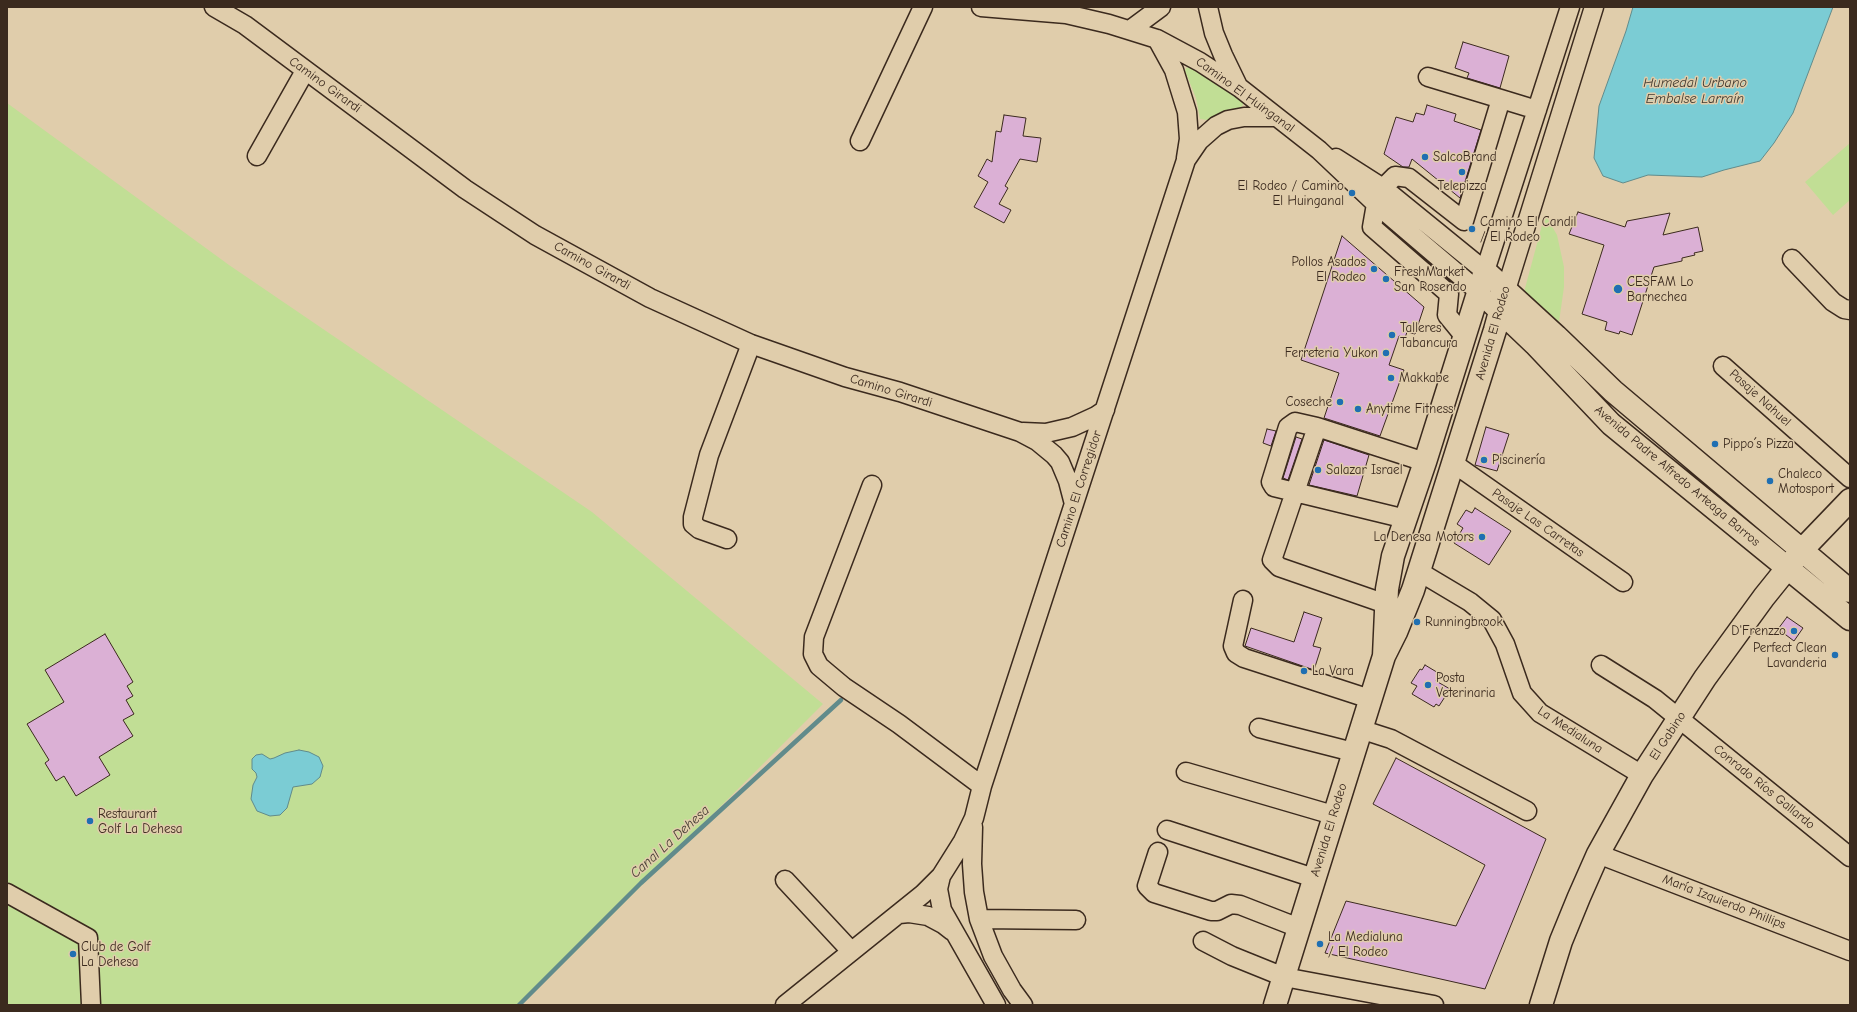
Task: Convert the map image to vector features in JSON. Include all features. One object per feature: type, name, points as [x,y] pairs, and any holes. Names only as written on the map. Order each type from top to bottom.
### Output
[{"type":"main road","name":"Avenida Padre Alfredo Arteaga Barros","points":[[1482,281],[1850,591]]},
{"type":"main road","name":"Avenida El Rodeo","points":[[1384,656],[1386,604],[1389,575],[1393,556],[1425,462],[1482,281]]},
{"type":"main road","name":"Avenida Padre Alfredo Arteaga Barros","points":[[1503,300],[1611,424],[1850,619]]},
{"type":"main road","name":"Avenida El Rodeo","points":[[1275,1005],[1360,729],[1384,656],[1407,607],[1503,300]]},
{"type":"main road","name":"El Gabino","points":[[1541,1005],[1561,941],[1598,854],[1642,775],[1678,718],[1733,639],[1801,551],[1850,500]]},
{"type":"street","name":"Camino Girardi","points":[[214,7],[241,13],[305,71],[391,132],[465,189],[535,235],[650,298],[751,344],[845,377],[900,392],[1020,432],[1037,441],[1060,462],[1068,481],[1074,504]]},
{"type":"street","points":[[860,141],[923,7]]},
{"type":"street","name":"Camino El Huinganal","points":[[982,7],[1066,14],[1157,38],[1200,62],[1240,88],[1319,150],[1376,204],[1430,251],[1482,281]]},
{"type":"street","points":[[1130,30],[1161,7]]},
{"type":"street","name":"Avenida El Rodeo","points":[[1482,281],[1570,7]]},
{"type":"street","name":"Avenida El Rodeo","points":[[1503,300],[1594,7]]},
{"type":"street","points":[[1208,8],[1214,33],[1223,55],[1240,88]]},
{"type":"street","name":"Camino El Corregidor","points":[[1023,1005],[1012,990],[993,956],[979,918],[974,892],[972,864],[971,842],[974,818],[982,786],[1186,160],[1188,139],[1187,112],[1174,70],[1157,38]]},
{"type":"street","points":[[257,156],[305,71]]},
{"type":"street","points":[[1428,77],[1537,110]]},
{"type":"street","points":[[1382,188],[1395,176],[1409,178],[1464,221],[1501,99]]},
{"type":"street","points":[[1187,112],[1196,125],[1206,127],[1216,126]]},
{"type":"street","name":"Camino El Corregidor","points":[[1186,160],[1199,141],[1216,126],[1228,120],[1244,117],[1277,116]]},
{"type":"street","name":"Camino El Huinganal","points":[[1319,150],[1358,170],[1382,188],[1482,281]]},
{"type":"street","points":[[1376,204],[1372,228],[1449,294],[1447,316],[1465,337]]},
{"type":"street","points":[[1419,267],[1430,251]]},
{"type":"street","points":[[1792,259],[1832,302],[1844,309],[1850,310]]},
{"type":"street","points":[[727,539],[699,529],[693,524],[692,517],[709,455],[751,344]]},
{"type":"street","name":"Pasaje Nahuel","points":[[1723,366],[1850,478]]},
{"type":"street","name":"Camino Girardi","points":[[1020,432],[1046,433],[1058,431],[1084,423],[1105,410]]},
{"type":"street","points":[[1406,519],[1274,487],[1271,482],[1288,427],[1295,422],[1317,427],[1425,462]]},
{"type":"street","points":[[1317,427],[1272,560],[1279,567],[1386,604]]},
{"type":"street","name":"Pasaje Las Carretas","points":[[1452,463],[1624,582]]},
{"type":"street","points":[[872,485],[814,637],[813,654],[819,666],[844,687],[899,724],[982,786]]},
{"type":"street","name":"La Medialuna","points":[[1418,571],[1470,602],[1492,620],[1506,644],[1522,693],[1540,713],[1642,775]]},
{"type":"street","points":[[1243,600],[1233,646],[1236,653],[1244,658],[1370,699]]},
{"type":"street","name":"Conrado Ríos Gallardo","points":[[1601,665],[1655,698],[1850,857]]},
{"type":"street","points":[[1260,728],[1353,752]]},
{"type":"street","points":[[1360,729],[1391,739],[1527,811]]},
{"type":"street","points":[[1186,772],[1334,816]]},
{"type":"street","name":"Camino El Corregidor","points":[[974,818],[963,841],[941,876],[938,889],[942,910],[996,1005]]},
{"type":"street","points":[[1168,830],[1314,878]]},
{"type":"street","points":[[1158,852],[1147,886],[1154,893],[1211,911],[1217,911],[1231,904],[1240,905],[1299,928]]},
{"type":"street","name":"María Izquierdo Phillips","points":[[1598,854],[1850,951]]},
{"type":"street","points":[[785,1005],[899,914],[923,894],[941,876]]},
{"type":"street","points":[[785,880],[851,951]]},
{"type":"street","points":[[7,893],[88,938],[91,1005]]},
{"type":"street","points":[[899,914],[909,913],[928,916],[943,924],[955,934]]},
{"type":"street","points":[[979,918],[1076,920]]},
{"type":"street","points":[[1203,941],[1232,956],[1284,977],[1434,1005]]},
{"type":"green space","points":[[1189,67],[1216,82],[1243,102],[1243,105],[1240,108],[1230,109],[1208,120],[1200,119],[1196,98],[1185,71],[1186,68]]},
{"type":"green space","name":"Club de Golf La Dehesa","points":[[7,103],[229,265],[592,512],[823,704],[520,1005],[7,1005]]},
{"type":"green space","points":[[1850,143],[1850,200],[1833,215],[1805,182]]},
{"type":"green space","points":[[1545,214],[1557,235],[1564,267],[1564,287],[1559,322],[1524,292]]},
{"type":"water","name":"Humedal Urbano Embalse Larraín","points":[[1633,7],[1833,7],[1793,113],[1774,143],[1760,161],[1702,177],[1648,175],[1623,183],[1603,176],[1594,158],[1599,106]]},
{"type":"water","points":[[299,750],[309,752],[319,757],[323,766],[320,777],[312,784],[293,787],[287,808],[280,815],[270,816],[257,811],[251,799],[253,785],[257,777],[256,773],[252,769],[252,759],[256,755],[262,754],[270,759],[285,753]]},
{"type":"building","points":[[1463,42],[1509,56],[1500,88],[1467,78],[1469,73],[1455,68]]},
{"type":"building","points":[[1427,105],[1456,114],[1454,121],[1481,130],[1460,198],[1412,159],[1409,167],[1403,167],[1384,154],[1396,117],[1413,122],[1416,113],[1424,115]]},
{"type":"building","points":[[1004,115],[1026,118],[1023,136],[1041,138],[1037,162],[1020,159],[1005,186],[1008,188],[999,204],[1011,210],[1004,223],[974,207],[988,182],[978,176],[987,159],[992,162],[996,131],[1001,132]]},
{"type":"building","name":"CESFAM Lo Barnechea","points":[[1578,212],[1625,227],[1627,221],[1670,213],[1663,235],[1698,227],[1703,251],[1694,253],[1695,255],[1682,258],[1682,261],[1654,267],[1632,335],[1620,331],[1619,334],[1605,330],[1607,322],[1582,314],[1604,245],[1569,234]]},
{"type":"building","points":[[1342,236],[1424,307],[1415,334],[1407,332],[1405,338],[1399,336],[1389,365],[1404,370],[1380,436],[1324,418],[1339,373],[1301,360]]},
{"type":"building","points":[[1486,427],[1509,434],[1497,471],[1475,465]]},
{"type":"building","points":[[1267,429],[1276,431],[1271,446],[1263,443]]},
{"type":"building","points":[[1296,437],[1302,439],[1288,480],[1283,478]]},
{"type":"building","points":[[1324,440],[1369,455],[1357,496],[1309,485]]},
{"type":"building","name":"La Denesa Motors","points":[[1475,508],[1511,531],[1489,565],[1454,543],[1463,528],[1457,524],[1466,510],[1472,513]]},
{"type":"building","points":[[1304,612],[1322,618],[1313,646],[1321,648],[1314,670],[1245,646],[1251,628],[1294,642]]},
{"type":"building","points":[[1787,617],[1803,628],[1794,641],[1778,629]]},
{"type":"building","points":[[105,634],[133,682],[127,686],[133,696],[126,700],[134,714],[123,720],[133,736],[99,757],[110,775],[76,796],[64,776],[56,781],[45,763],[49,760],[27,724],[64,702],[45,670]]},
{"type":"building","name":"Posta Veterinaria","points":[[1425,665],[1440,674],[1436,681],[1450,689],[1439,706],[1436,704],[1434,707],[1412,694],[1417,686],[1411,683],[1420,669],[1422,670]]},
{"type":"building","points":[[1396,758],[1546,839],[1485,989],[1325,953],[1346,901],[1456,926],[1485,865],[1373,804]]},
{"type":"waterway","name":"Canal La Dehesa","points":[[519,1005],[641,883],[841,700]]},
{"type":"place","name":"SalcoBrand","points":[[1425,157]]},
{"type":"place","name":"Telepizza","points":[[1462,172]]},
{"type":"place","name":"El Rodeo / Camino El Huinganal","points":[[1352,193]]},
{"type":"place","name":"Camino El Candil / El Rodeo","points":[[1472,229]]},
{"type":"place","name":"Pollos Asados El Rodeo","points":[[1374,269]]},
{"type":"place","name":"FreshMarket San Rosendo","points":[[1386,279]]},
{"type":"place","name":"CESFAM Lo Barnechea","points":[[1618,289]]},
{"type":"place","name":"Talleres Tabancura","points":[[1392,335]]},
{"type":"place","name":"Ferreteria Yukon","points":[[1386,353]]},
{"type":"place","name":"Makkabe","points":[[1391,378]]},
{"type":"place","name":"Coseche","points":[[1340,402]]},
{"type":"place","name":"Anytime Fitness","points":[[1358,409]]},
{"type":"place","name":"Pippo´s Pizza","points":[[1715,444]]},
{"type":"place","name":"Piscinería","points":[[1484,460]]},
{"type":"place","name":"Salazar Israel","points":[[1318,470]]},
{"type":"place","name":"Chaleco Motosport","points":[[1770,481]]},
{"type":"place","name":"La Denesa Motors","points":[[1482,537]]},
{"type":"place","name":"Runningbrook","points":[[1417,622]]},
{"type":"place","name":"D'Frenzzo","points":[[1794,631]]},
{"type":"place","name":"Perfect Clean Lavanderia","points":[[1835,655]]},
{"type":"place","name":"La Vara","points":[[1304,671]]},
{"type":"place","name":"Posta Veterinaria","points":[[1428,685]]},
{"type":"place","name":"Restaurant Golf La Dehesa","points":[[90,821]]},
{"type":"place","name":"La Medialuna / El Rodeo","points":[[1320,944]]},
{"type":"place","name":"Club de Golf La Dehesa","points":[[73,954]]}]
